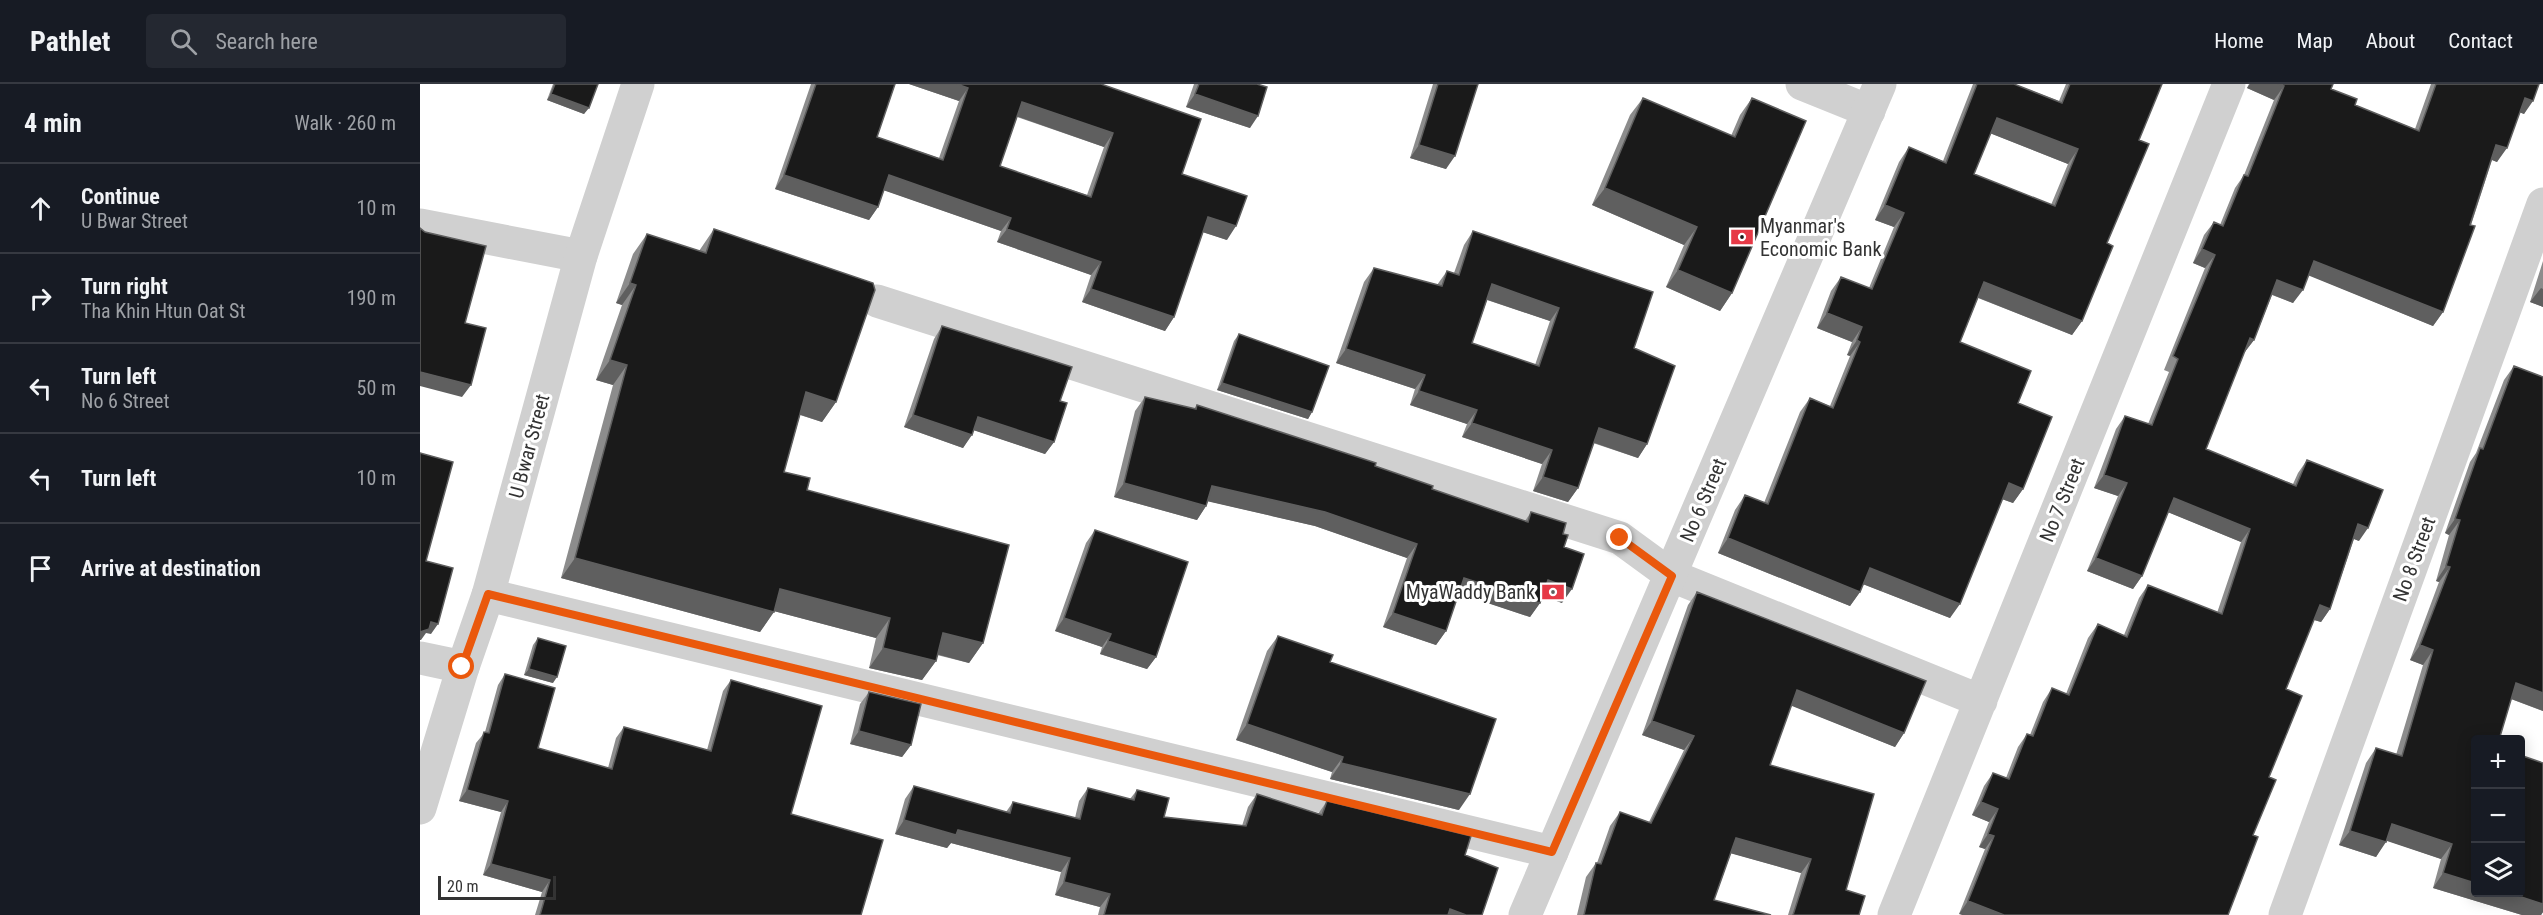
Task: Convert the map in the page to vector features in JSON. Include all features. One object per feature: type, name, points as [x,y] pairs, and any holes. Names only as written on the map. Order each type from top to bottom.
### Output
[{"type":"street","name":"U Bwar Street","points":[[420,807],[462,667],[488,594],[581,256],[638,84]]},
{"type":"street","points":[[1802,84],[1875,97]]},
{"type":"street","name":"No 7 Street","points":[[1894,915],[2229,84]]},
{"type":"street","name":"No 6 Street","points":[[1525,915],[1875,97]]},
{"type":"street","name":"No 8 Street","points":[[2285,915],[2543,204]]},
{"type":"street","points":[[420,225],[581,256]]},
{"type":"street","points":[[877,301],[1620,538],[1672,576],[1981,701]]},
{"type":"street","points":[[488,594],[1552,852]]},
{"type":"street","points":[[420,658],[462,667]]},
{"type":"building","points":[[555,84],[598,84],[589,108],[551,94]]},
{"type":"building","points":[[816,84],[895,84],[877,137],[943,160],[968,88],[957,84],[1101,84],[1201,119],[1182,174],[1247,196],[1236,226],[1208,217],[1174,317],[1091,289],[1101,262],[1007,229],[1011,218],[889,175],[878,207],[784,175]],"holes":[[[1022,102],[1113,133],[1091,197],[1000,166]]]},
{"type":"building","points":[[1199,84],[1257,84],[1267,87],[1258,116],[1195,94]]},
{"type":"building","points":[[1438,84],[1478,84],[1455,156],[1419,145]]},
{"type":"building","points":[[1977,84],[2014,84],[2062,103],[2070,84],[2162,84],[2139,140],[2149,144],[2107,243],[2113,246],[2082,321],[1984,282],[1960,342],[2031,371],[2018,403],[2052,417],[2023,489],[2009,483],[1960,604],[1870,568],[1860,592],[1728,538],[1745,495],[1768,504],[1810,398],[1833,408],[1860,342],[1857,340],[1862,327],[1827,313],[1841,277],[1872,289],[1904,213],[1885,205],[1909,147],[1946,163]],"holes":[[[1997,118],[2078,149],[2055,206],[1974,174]]]},
{"type":"building","points":[[2278,84],[2333,84],[2331,89],[2357,99],[2355,105],[2419,131],[2436,84],[2539,84],[2533,101],[2525,98],[2507,148],[2496,145],[2470,225],[2475,226],[2443,312],[2314,261],[2303,290],[2277,280],[2254,340],[2250,338],[2206,449],[2296,486],[2307,460],[2383,490],[2368,528],[2358,524],[2330,609],[2320,605],[2286,689],[2302,696],[2269,777],[2276,780],[2253,835],[2258,837],[2228,915],[2004,915],[1968,901],[1994,836],[1988,834],[1998,809],[1981,802],[1993,773],[2009,779],[2027,734],[2033,736],[2052,688],[2069,695],[2098,624],[2127,637],[2148,585],[2222,614],[2250,529],[2174,498],[2142,576],[2096,558],[2127,483],[2104,475],[2125,416],[2152,425],[2178,359],[2173,356],[2215,255],[2202,249],[2214,222],[2223,226],[2244,175],[2248,176],[2284,86]]},
{"type":"building","points":[[1643,98],[1735,137],[1752,98],[1806,121],[1732,293],[1678,270],[1697,227],[1605,188]]},
{"type":"building","points":[[420,228],[425,232],[486,246],[465,323],[486,328],[471,385],[420,372]]},
{"type":"building","points":[[714,229],[873,283],[875,290],[836,402],[806,392],[784,472],[810,478],[807,490],[1009,545],[983,643],[943,633],[936,661],[883,648],[890,618],[780,589],[774,612],[575,558],[627,365],[610,360],[636,285],[630,283],[647,234],[706,253]]},
{"type":"building","points":[[1473,231],[1653,292],[1634,348],[1675,366],[1647,444],[1599,428],[1578,488],[1543,477],[1552,450],[1472,423],[1477,410],[1419,391],[1425,375],[1346,349],[1374,268],[1442,286],[1447,271],[1459,275]],"holes":[[[1492,284],[1559,308],[1539,366],[1472,343]]]},
{"type":"building","points":[[942,326],[1072,367],[1060,401],[1067,403],[1054,442],[978,417],[972,435],[913,415]]},
{"type":"building","points":[[1239,334],[1329,366],[1312,412],[1222,383]]},
{"type":"building","points":[[2514,366],[2543,377],[2543,693],[2516,683],[2500,735],[2471,735],[2471,882],[2443,873],[2452,844],[2392,824],[2386,842],[2350,831],[2376,748],[2402,756],[2433,650],[2420,645],[2450,567],[2446,566],[2460,520],[2455,519],[2480,448],[2483,449]]},
{"type":"building","points":[[1145,397],[1196,409],[1197,405],[1376,463],[1375,466],[1433,486],[1432,489],[1528,522],[1531,512],[1566,523],[1563,534],[1568,535],[1564,547],[1584,554],[1572,589],[1548,580],[1540,603],[1464,578],[1446,631],[1393,613],[1417,544],[1325,512],[1212,486],[1206,506],[1124,483]]},
{"type":"building","points":[[420,453],[453,462],[426,561],[453,568],[438,624],[431,622],[429,629],[420,632]]},
{"type":"building","points":[[1095,530],[1188,562],[1156,657],[1108,641],[1111,634],[1064,618]]},
{"type":"building","points":[[1697,592],[1926,681],[1904,733],[1797,690],[1770,765],[1874,794],[1846,890],[1865,896],[1859,915],[1793,915],[1811,859],[1736,838],[1714,900],[1771,915],[1584,915],[1596,863],[1601,864],[1620,812],[1651,823],[1694,736],[1652,721]]},
{"type":"building","points":[[1278,636],[1333,655],[1330,662],[1496,719],[1470,794],[1341,763],[1343,757],[1247,724]]},
{"type":"building","points":[[538,638],[566,646],[557,677],[529,669]]},
{"type":"building","points":[[505,674],[555,688],[538,748],[612,769],[624,727],[711,751],[731,680],[822,706],[791,814],[883,840],[861,915],[540,915],[550,880],[491,864],[508,801],[467,790],[484,732],[489,733]]},
{"type":"building","points":[[869,692],[921,704],[911,745],[859,731]]},
{"type":"building","points":[[2525,757],[2543,763],[2543,904],[2521,897],[2525,897]]},
{"type":"building","points":[[914,786],[1010,813],[1013,802],[1080,819],[1088,788],[1134,800],[1137,790],[1169,798],[1164,817],[1246,826],[1257,794],[1322,815],[1327,801],[1471,836],[1465,855],[1498,868],[1482,915],[1466,915],[1450,909],[1448,915],[1104,915],[1110,894],[1064,882],[1070,858],[958,830],[956,835],[904,820]]},
{"type":"place","name":"Myanmar's Economic Bank","points":[[1742,237]]},
{"type":"place","name":"MyaWaddy Bank","points":[[1553,592]]},
{"type":"route","points":[[462,667],[488,594],[1552,852],[1672,576],[1620,538]]}]
